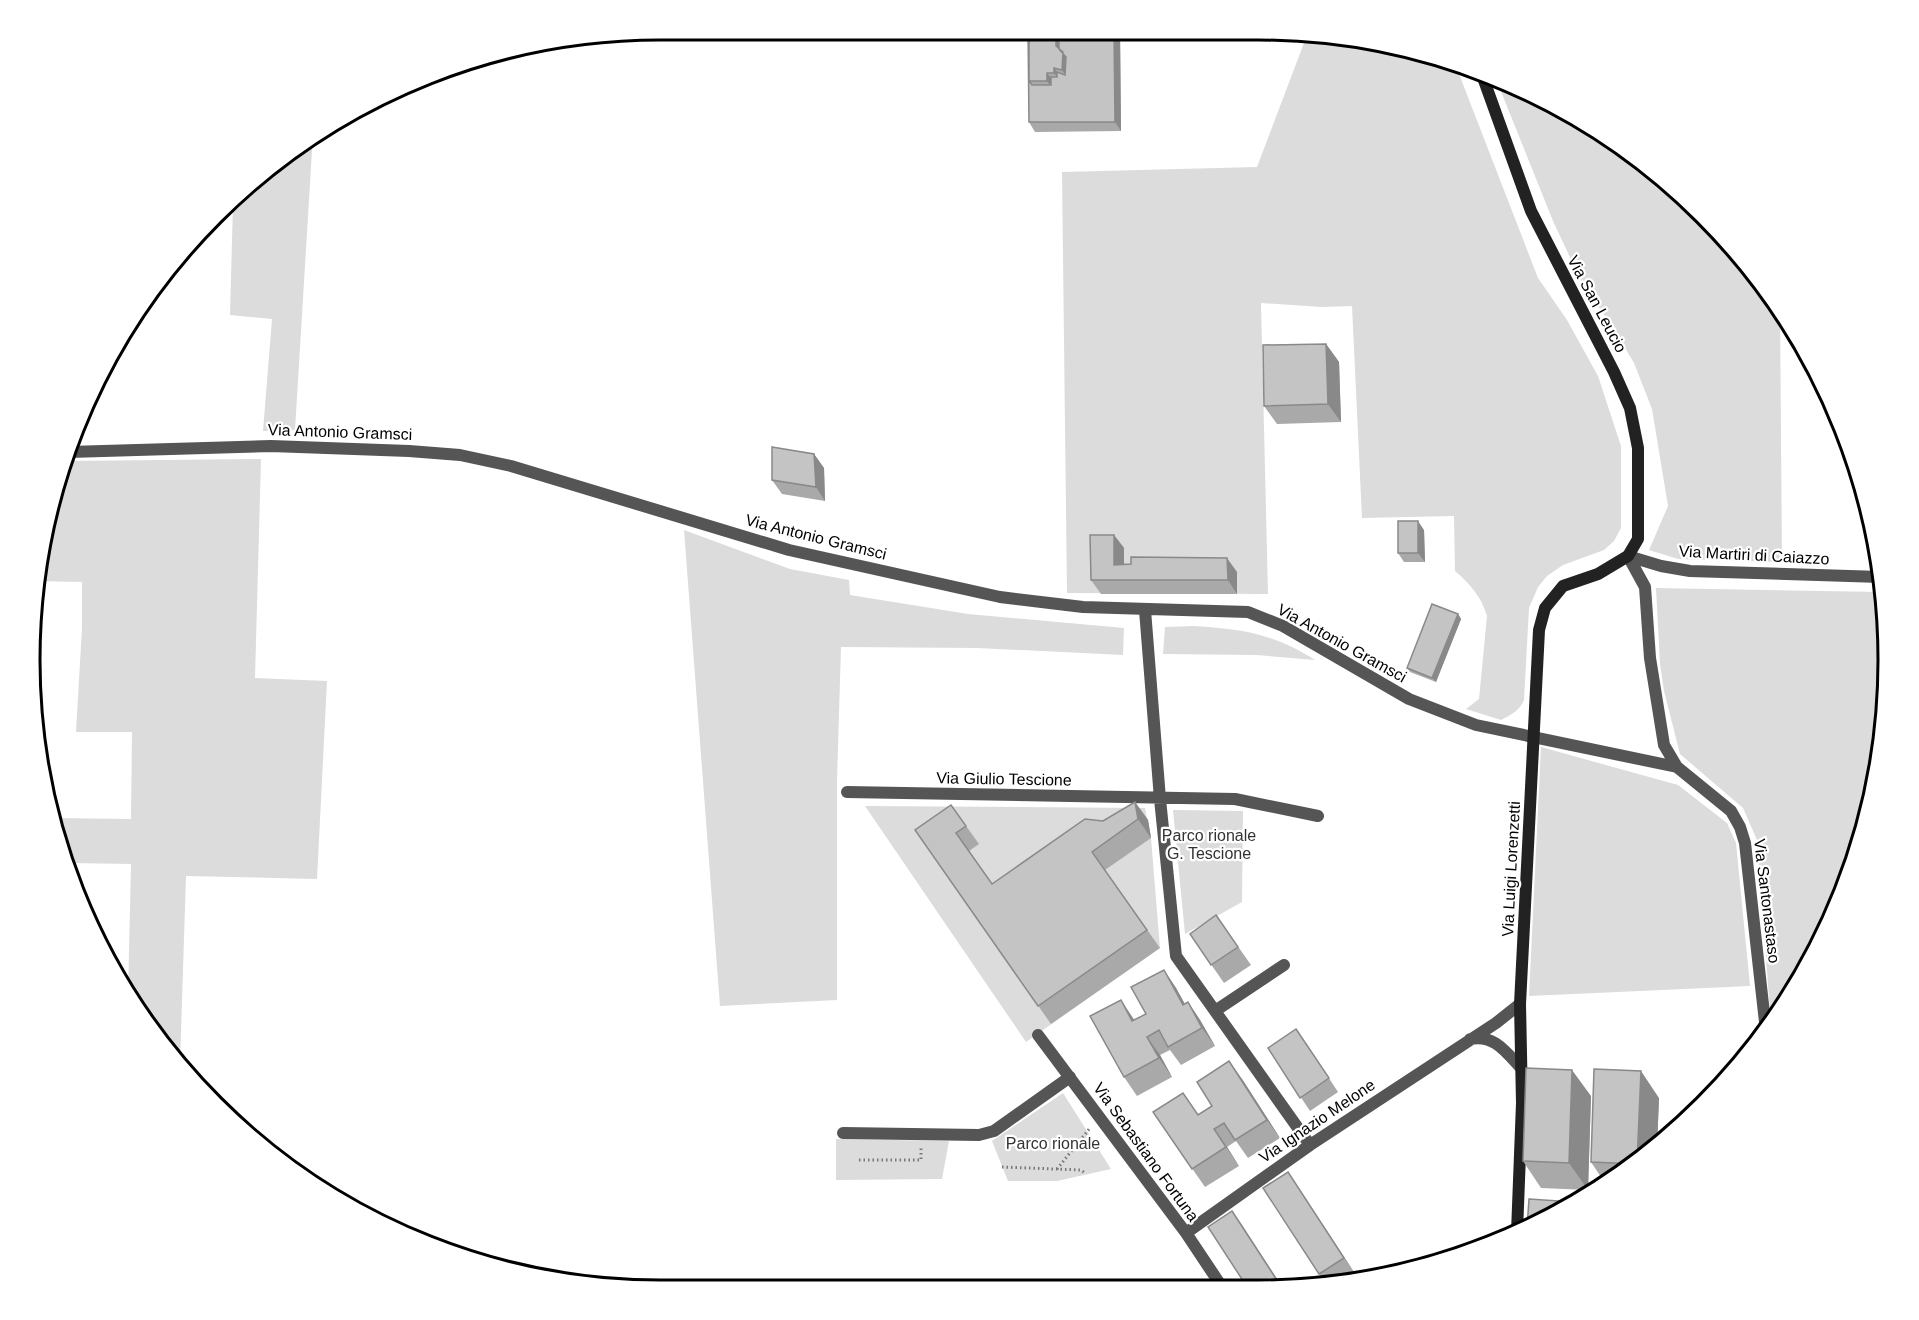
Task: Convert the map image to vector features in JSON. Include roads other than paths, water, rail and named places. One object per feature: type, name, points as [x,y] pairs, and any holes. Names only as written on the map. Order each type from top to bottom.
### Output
[{"type":"street","name":"Via San Leucio","points":[[1485,84],[1531,211],[1614,372],[1629,408],[1638,448],[1639,522],[1638,539],[1628,556]]},
{"type":"street","name":"Via Antonio Gramsci","points":[[77,452],[271,446],[460,455],[511,466],[789,550],[1000,597],[1083,607],[1248,612],[1283,626],[1409,699],[1476,725],[1533,738]]},
{"type":"street","name":"Via Martiri di Caiazzo","points":[[1628,556],[1661,566],[1690,571],[1873,577]]},
{"type":"street","name":"Via Luigi Lorenzetti","points":[[1517,1223],[1521,1068],[1520,1004],[1539,630],[1545,608],[1563,586],[1598,574],[1628,556]]},
{"type":"street","name":"Via Santonastaso","points":[[1628,556],[1645,586],[1650,658],[1664,745],[1677,767],[1731,811],[1740,827],[1745,843],[1765,1017]]},
{"type":"street","points":[[1145,610],[1160,799],[1176,956],[1310,1144]]},
{"type":"street","name":"Via Santonastaso","points":[[1533,738],[1677,767]]},
{"type":"street","name":"Via Giulio Tescione","points":[[847,792],[1236,799],[1318,816]]},
{"type":"street","points":[[1215,1011],[1284,965]]},
{"type":"street","name":"Via Ignazio Melone","points":[[1186,1233],[1310,1144],[1496,1023],[1520,1004]]},
{"type":"street","name":"Via Sebastiano Fortuna","points":[[1038,1035],[1186,1233],[1217,1280]]},
{"type":"street","points":[[1469,1039],[1482,1037],[1495,1042],[1521,1068]]},
{"type":"street","points":[[843,1133],[979,1135],[994,1131],[1070,1077]]},
{"type":"park label","name":"Parco rionale G. Tescione","points":[[1209,844]]},
{"type":"park label","name":"Parco rionale","points":[[1053,1143]]}]
